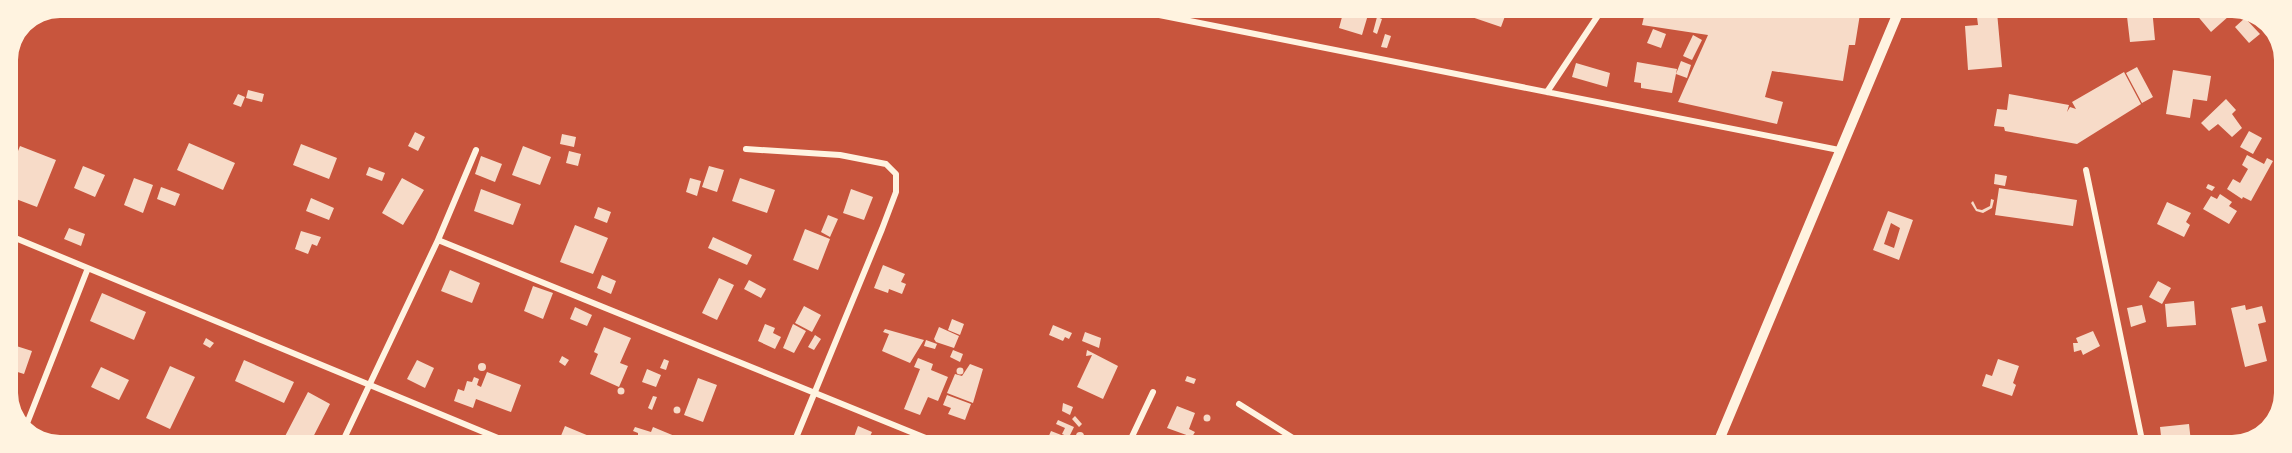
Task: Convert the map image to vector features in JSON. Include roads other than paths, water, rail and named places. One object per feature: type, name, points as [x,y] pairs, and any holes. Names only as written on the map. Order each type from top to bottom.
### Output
[{"type":"street","points":[[1174,18],[1839,150]]},
{"type":"street","points":[[1547,92],[1596,18]]},
{"type":"street","points":[[1721,435],[1896,18]]},
{"type":"street","points":[[746,149],[840,155],[886,164],[896,174],[896,192],[882,229],[797,435]]},
{"type":"street","points":[[346,435],[438,240],[476,150]]},
{"type":"street","points":[[2086,170],[2142,435]]},
{"type":"street","points":[[18,239],[491,435]]},
{"type":"street","points":[[438,240],[918,435]]},
{"type":"street","points":[[28,421],[88,268]]},
{"type":"street","points":[[1133,435],[1153,392]]},
{"type":"street","points":[[1239,404],[1288,435]]}]
